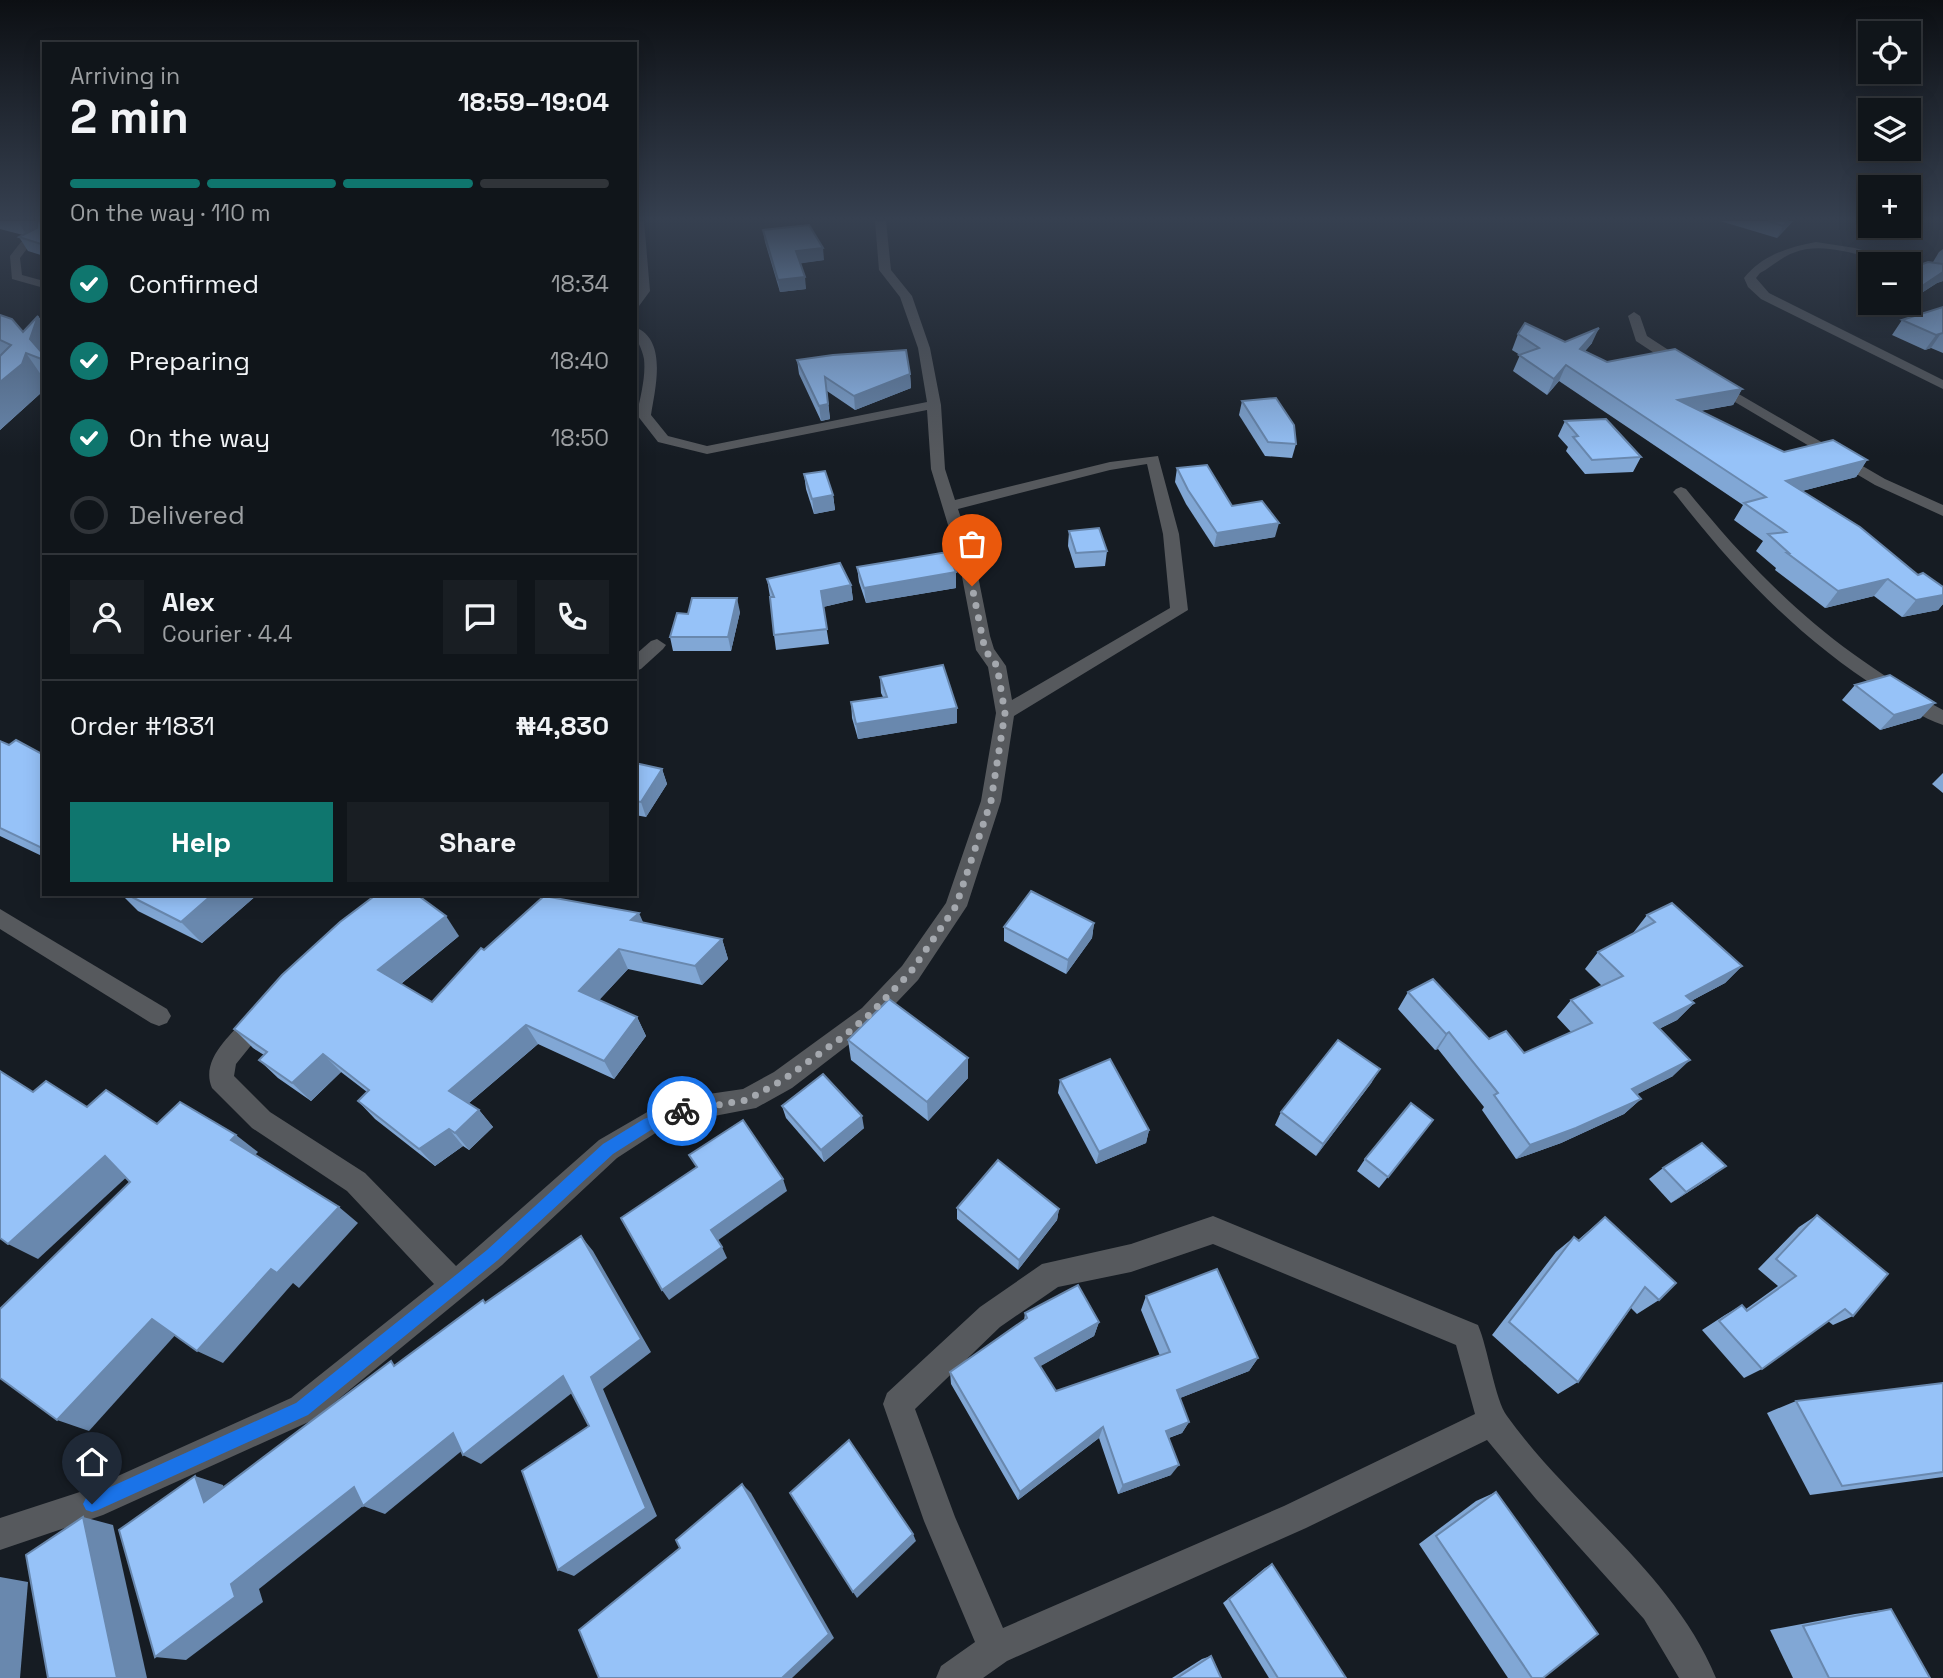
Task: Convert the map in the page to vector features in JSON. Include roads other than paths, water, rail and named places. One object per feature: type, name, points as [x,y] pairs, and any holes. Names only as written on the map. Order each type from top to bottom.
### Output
[{"type":"street","points":[[0,1534],[92,1504],[302,1409],[492,1255],[608,1149],[649,1123],[688,1109],[747,1100],[783,1080],[870,1014],[902,981],[937,936],[956,906],[991,801],[1005,713],[997,666],[985,650],[967,561],[938,469],[934,405],[924,348],[907,299]]},
{"type":"street","points":[[1771,299],[1850,341],[1943,385]]},
{"type":"street","points":[[1634,316],[1641,338],[1671,359],[1880,482],[1942,509]]},
{"type":"street","points":[[637,333],[652,360],[644,415],[663,439],[707,450],[934,405]]},
{"type":"street","points":[[950,506],[1110,466],[1153,459],[1165,498],[1178,585],[1178,610],[1005,713]]},
{"type":"street","points":[[1681,492],[1722,544],[1766,592],[1853,662],[1943,718]]},
{"type":"street","points":[[637,663],[657,645]]},
{"type":"street","points":[[0,918],[159,1016]]},
{"type":"street","points":[[273,1004],[224,1060],[221,1080],[261,1120],[356,1182],[454,1286]]},
{"type":"street","points":[[995,1649],[940,1521],[898,1404],[990,1317],[1052,1274],[1131,1258],[1213,1230],[1468,1335],[1492,1422],[1547,1488],[1656,1607],[1699,1678]]},
{"type":"street","points":[[953,1678],[995,1649],[1295,1517],[1492,1422]]}]
